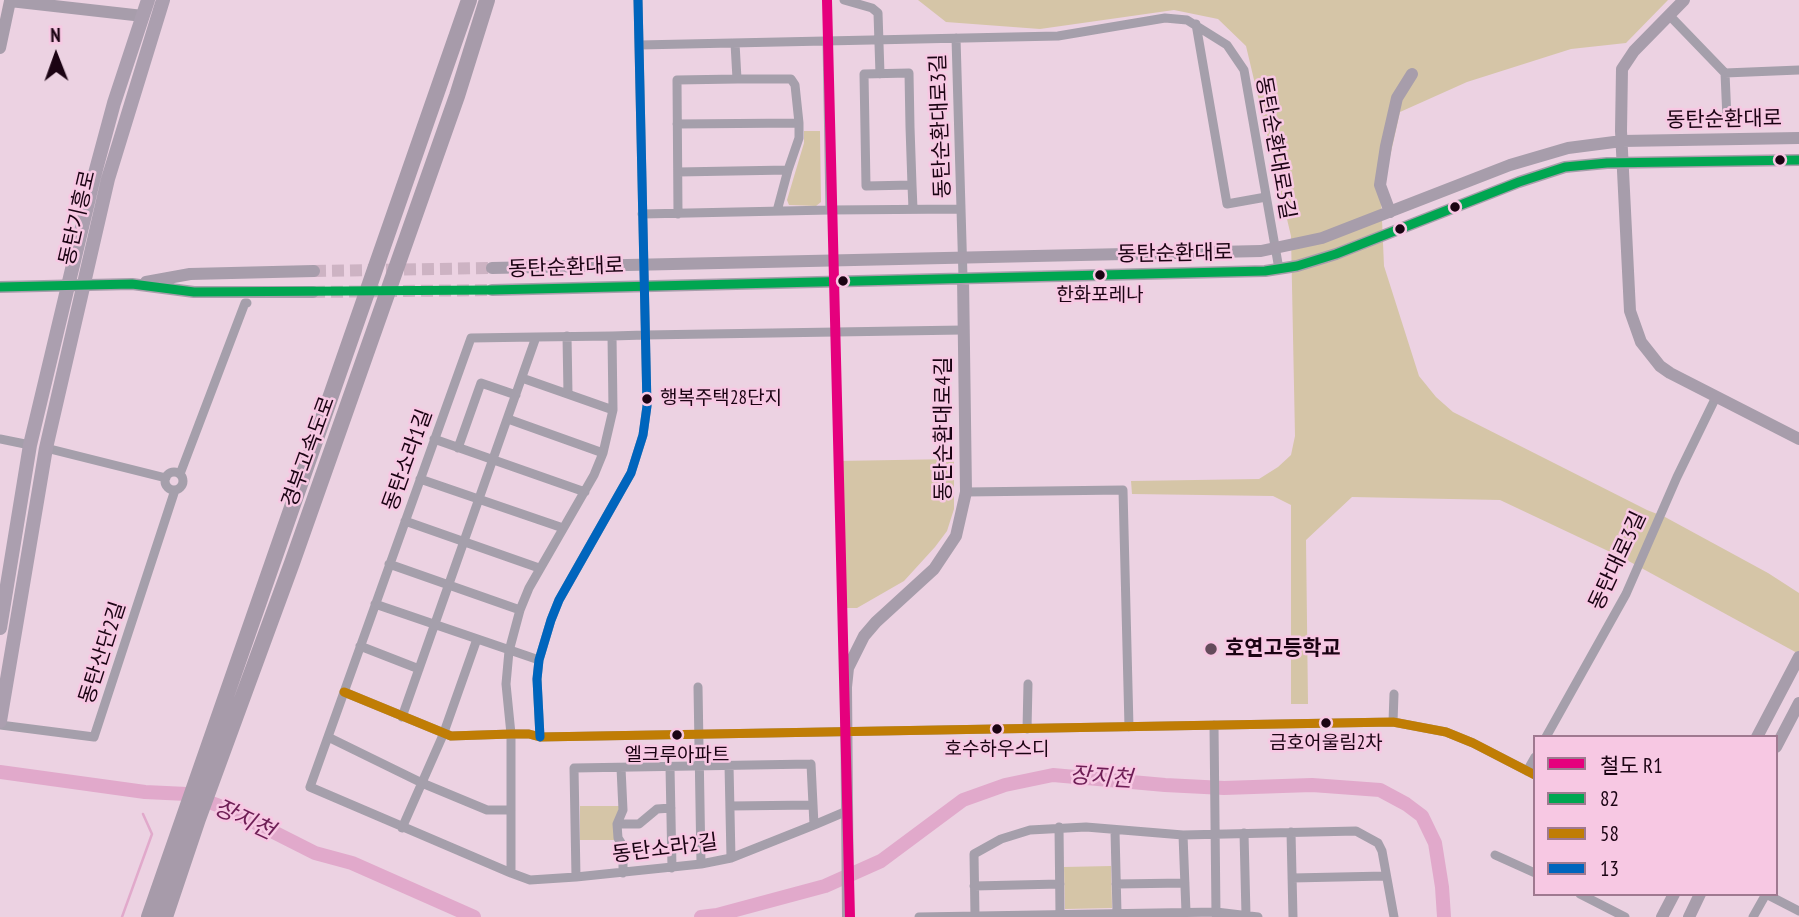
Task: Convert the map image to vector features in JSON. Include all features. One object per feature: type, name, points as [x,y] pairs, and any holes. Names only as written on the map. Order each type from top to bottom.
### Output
[{"type":"highway","name":"경부고속도로","points":[[149,917],[192,817],[470,0]]},
{"type":"highway","name":"경부고속도로","points":[[207,774],[327,464],[455,102],[487,0]]},
{"type":"highway","name":"경부고속도로","points":[[165,917],[192,817]]},
{"type":"main road","name":"동탄기흥로","points":[[0,628],[30,444],[104,140],[148,0]]},
{"type":"main road","name":"동탄기흥로","points":[[0,723],[46,448],[108,179],[163,0]]},
{"type":"main road","points":[[1684,0],[1634,51],[1622,69],[1620,81],[1628,292],[1635,328],[1645,348],[1660,366],[1799,439]]},
{"type":"main road","points":[[0,48],[10,1],[143,16]]},
{"type":"main road","points":[[1390,212],[1380,185],[1386,146],[1397,98],[1412,74]]},
{"type":"main road","name":"동탄순환대로","points":[[492,290],[1279,269],[1336,254],[1546,172],[1586,164],[1623,152],[1799,138]]},
{"type":"main road","name":"동탄순환대로","points":[[492,268],[1234,253],[1275,249],[1322,238],[1531,157],[1568,148],[1799,160]]},
{"type":"main road","points":[[1003,257],[997,261],[995,269],[1003,276]]},
{"type":"main road","points":[[851,280],[919,272],[920,266],[914,258]]},
{"type":"main road","points":[[132,284],[190,274],[314,271]]},
{"type":"main road","name":"동탄순환대로4길","points":[[848,917],[846,687],[853,654],[864,636],[934,569],[956,536],[965,492],[963,277]]},
{"type":"main road","points":[[0,287],[132,284],[194,292],[313,292]]},
{"type":"main road","points":[[1758,735],[1799,657]]},
{"type":"main road","points":[[1778,743],[1799,703]]},
{"type":"main road","points":[[1662,917],[1673,896]]},
{"type":"main road","points":[[1689,917],[1699,896]]},
{"type":"street","points":[[541,737],[537,679],[540,660],[559,600],[614,503],[638,454],[647,406],[638,0]]},
{"type":"street","points":[[844,0],[872,8],[878,13],[880,74]]},
{"type":"street","points":[[1669,15],[1725,73],[1727,119]]},
{"type":"street","name":"동탄순환대로5길","points":[[956,38],[1058,36],[1177,18],[1196,24],[1227,45],[1244,70],[1279,269]]},
{"type":"street","points":[[1196,24],[1227,204],[1266,197]]},
{"type":"street","name":"동탄순환대로3길","points":[[639,45],[956,38],[963,277]]},
{"type":"street","points":[[827,41],[830,210]]},
{"type":"street","points":[[736,43],[737,79]]},
{"type":"street","points":[[1725,73],[1799,70]]},
{"type":"street","points":[[912,185],[866,186],[864,74],[909,73],[913,209]]},
{"type":"street","points":[[678,214],[677,80],[791,79],[795,85],[799,138],[777,211]]},
{"type":"street","points":[[677,124],[799,123]]},
{"type":"street","points":[[678,172],[788,170]]},
{"type":"street","points":[[642,214],[961,209]]},
{"type":"street","points":[[166,478],[168,487],[175,490],[180,489],[183,484],[180,474],[247,303]]},
{"type":"street","name":"동탄소라1길","points":[[512,873],[310,787],[471,338],[963,330]]},
{"type":"street","points":[[512,873],[511,734],[506,684],[509,651],[520,610],[539,568],[585,492],[603,453],[612,410],[612,336]]},
{"type":"street","points":[[402,717],[536,337]]},
{"type":"street","points":[[567,337],[568,394]]},
{"type":"street","points":[[522,378],[612,410]]},
{"type":"street","points":[[458,448],[481,383],[516,395]]},
{"type":"street","name":"동탄대로3길","points":[[1547,735],[1626,594],[1677,477],[1716,397]]},
{"type":"street","points":[[508,419],[603,453]]},
{"type":"street","points":[[0,439],[30,444]]},
{"type":"street","points":[[434,439],[585,492]]},
{"type":"street","points":[[46,448],[166,478]]},
{"type":"street","points":[[166,478],[172,472],[180,474]]},
{"type":"street","points":[[420,479],[563,528]]},
{"type":"street","name":"동탄산단2길","points":[[0,723],[94,737],[175,490]]},
{"type":"street","points":[[965,492],[1123,490],[1129,727]]},
{"type":"street","points":[[405,521],[539,568]]},
{"type":"street","points":[[390,564],[520,610]]},
{"type":"street","points":[[375,604],[540,660]]},
{"type":"street","points":[[402,828],[443,735],[477,639]]},
{"type":"street","points":[[360,646],[419,669]]},
{"type":"street","points":[[1027,729],[1028,684]]},
{"type":"street","points":[[698,687],[701,864]]},
{"type":"street","points":[[344,692],[443,735],[529,734],[541,737],[1393,722],[1446,732],[1531,773]]},
{"type":"street","points":[[1393,722],[1394,694]]},
{"type":"street","points":[[1214,725],[1216,914]]},
{"type":"street","points":[[328,737],[422,783],[487,810],[511,810]]},
{"type":"street","points":[[576,877],[574,768],[811,764],[814,825]]},
{"type":"street","points":[[729,765],[731,858]]},
{"type":"street","points":[[670,766],[672,868]]},
{"type":"street","points":[[621,768],[623,810],[617,824],[618,838],[624,846],[623,873]]},
{"type":"street","points":[[730,806],[813,805]]},
{"type":"street","points":[[617,824],[639,824],[657,808],[671,808]]},
{"type":"street","name":"동탄소라2길","points":[[512,873],[530,880],[701,864],[731,858],[847,811]]},
{"type":"street","points":[[1059,827],[1060,915]]},
{"type":"street","points":[[975,916],[974,854],[983,847],[1030,830],[1097,827],[1115,831],[1183,835],[1356,831],[1378,843],[1382,851],[1394,917]]},
{"type":"street","points":[[1115,831],[1117,913]]},
{"type":"street","points":[[1291,832],[1293,917]]},
{"type":"street","points":[[1244,833],[1246,915]]},
{"type":"street","points":[[1183,835],[1186,912]]},
{"type":"street","points":[[1495,855],[1533,872]]},
{"type":"street","points":[[1292,878],[1386,876]]},
{"type":"street","points":[[1116,884],[1185,883]]},
{"type":"street","points":[[974,886],[1060,884]]},
{"type":"street","points":[[1584,896],[1625,917]]},
{"type":"street","points":[[1605,906],[1610,896]]},
{"type":"street","points":[[1753,917],[1765,896]]},
{"type":"street","points":[[1770,896],[1799,911]]},
{"type":"street","points":[[919,917],[1186,912],[1258,917]]},
{"type":"shaded area","points":[[918,0],[1668,0],[1626,43],[1571,49],[1467,82],[1400,112],[1381,197],[1384,266],[1419,376],[1436,397],[1453,412],[1665,517],[1768,573],[1799,593],[1799,654],[1623,558],[1500,500],[1352,497],[1306,540],[1308,704],[1291,704],[1291,505],[1273,496],[1132,494],[1131,481],[1259,479],[1291,455],[1295,436],[1291,236],[1246,46],[1218,19],[1174,10],[1040,29],[946,22]]},
{"type":"shaded area","points":[[804,131],[820,131],[821,202],[816,206],[789,205],[787,200],[804,143]]},
{"type":"shaded area","points":[[954,459],[954,509],[947,531],[904,581],[857,608],[843,608],[837,461]]},
{"type":"shaded area","points":[[580,806],[620,806],[615,840],[580,840]]},
{"type":"shaded area","points":[[1111,866],[1112,908],[1065,909],[1064,867]]},
{"type":"waterway","name":"장지천","points":[[0,772],[145,792],[187,794],[228,809],[315,853],[352,863],[474,917]]},
{"type":"waterway","name":"장지천","points":[[701,917],[825,886],[881,861],[963,800],[1005,785],[1053,775],[1224,788],[1312,785],[1380,790],[1422,816],[1435,843],[1444,917]]},
{"type":"waterway","name":"장지천","points":[[144,797],[145,792]]},
{"type":"waterway","points":[[122,917],[152,834],[143,814]]},
{"type":"tunnel","points":[[314,271],[492,268]]},
{"type":"tunnel","points":[[313,292],[492,290]]},
{"type":"rail line","name":"R1","points":[[827,0],[850,917]]},
{"type":"transit line","name":"13","points":[[540,737],[537,679],[539,660],[551,620],[559,600],[631,473],[643,435],[647,406],[638,0]]},
{"type":"transit line","name":"82","points":[[0,287],[132,284],[194,292],[492,290],[1265,271],[1297,266],[1336,254],[1519,182],[1565,167],[1607,163],[1799,160]]},
{"type":"transit line","name":"58","points":[[344,692],[451,736],[529,734],[540,737],[1393,722],[1446,732],[1533,774]]},
{"type":"place","name":"한화포레나","points":[[1100,275]]},
{"type":"place","name":"행복주택28단지","points":[[647,399]]},
{"type":"place","name":"호연고등학교","points":[[1211,649]]},
{"type":"place","name":"금호어울림2차","points":[[1326,723]]},
{"type":"place","name":"호수하우스디","points":[[997,729]]},
{"type":"place","name":"엘크루아파트","points":[[677,735]]}]
